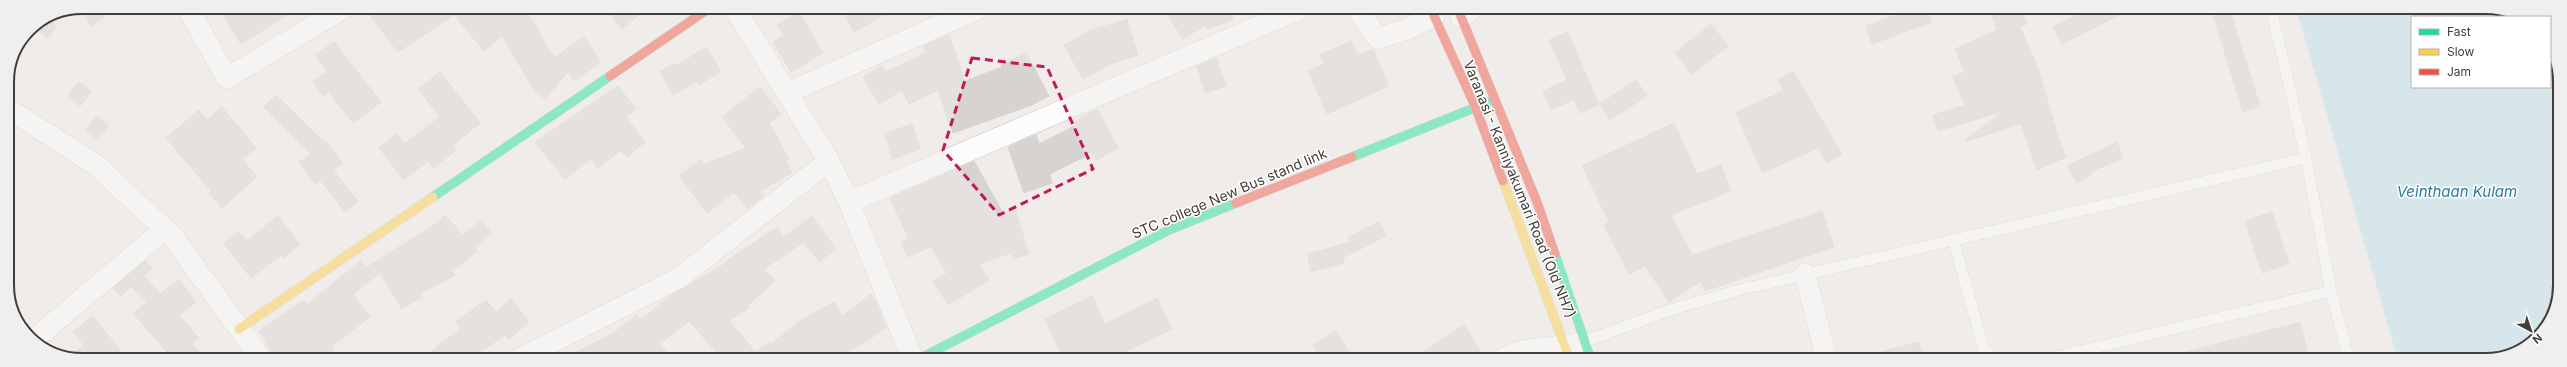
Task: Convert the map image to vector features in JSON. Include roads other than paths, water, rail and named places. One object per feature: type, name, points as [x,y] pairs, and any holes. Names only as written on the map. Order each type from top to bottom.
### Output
[{"type":"street","points":[[191,14],[227,78],[333,14]]},
{"type":"street","points":[[239,329],[702,14]]},
{"type":"street","points":[[738,14],[828,161],[849,202],[910,353]]},
{"type":"street","points":[[787,93],[966,14]]},
{"type":"street","points":[[849,202],[1288,14]]},
{"type":"street","points":[[1360,14],[1378,38],[1405,30],[1429,14]]},
{"type":"street","name":"Varanasi - Kanniyakumari Road (Old NH7)","points":[[1433,14],[1475,106],[1579,352]]},
{"type":"street","name":"Varanasi - Kanniyakumari Road (Old NH7)","points":[[1465,14],[1496,100],[1537,202],[1579,352]]},
{"type":"street","name":"STC college New Bus stand link","points":[[931,353],[1169,230],[1475,106],[1496,100]]},
{"type":"street","points":[[14,115],[96,165],[173,237],[256,353]]},
{"type":"street","points":[[533,353],[679,278],[828,161]]},
{"type":"street","points":[[37,336],[164,229]]},
{"type":"street","points":[[1805,274],[1825,353]]},
{"type":"street","points":[[1511,353],[1579,352]]},
{"type":"lane","points":[[2272,14],[2306,158],[2331,291],[2347,353]]},
{"type":"lane","points":[[1579,352],[1670,310],[1739,290],[2306,158]]},
{"type":"lane","points":[[1953,239],[1984,350],[1988,353]]},
{"type":"lane","points":[[2072,353],[2331,291]]},
{"type":"water","name":"Veinthaan Kulam","points":[[2298,14],[2485,14],[2503,16],[2411,16],[2411,88],[2551,88],[2551,66],[2553,82],[2553,285],[2549,307],[2544,319],[2530,336],[2523,342],[2511,348],[2498,352],[2396,353]]}]
